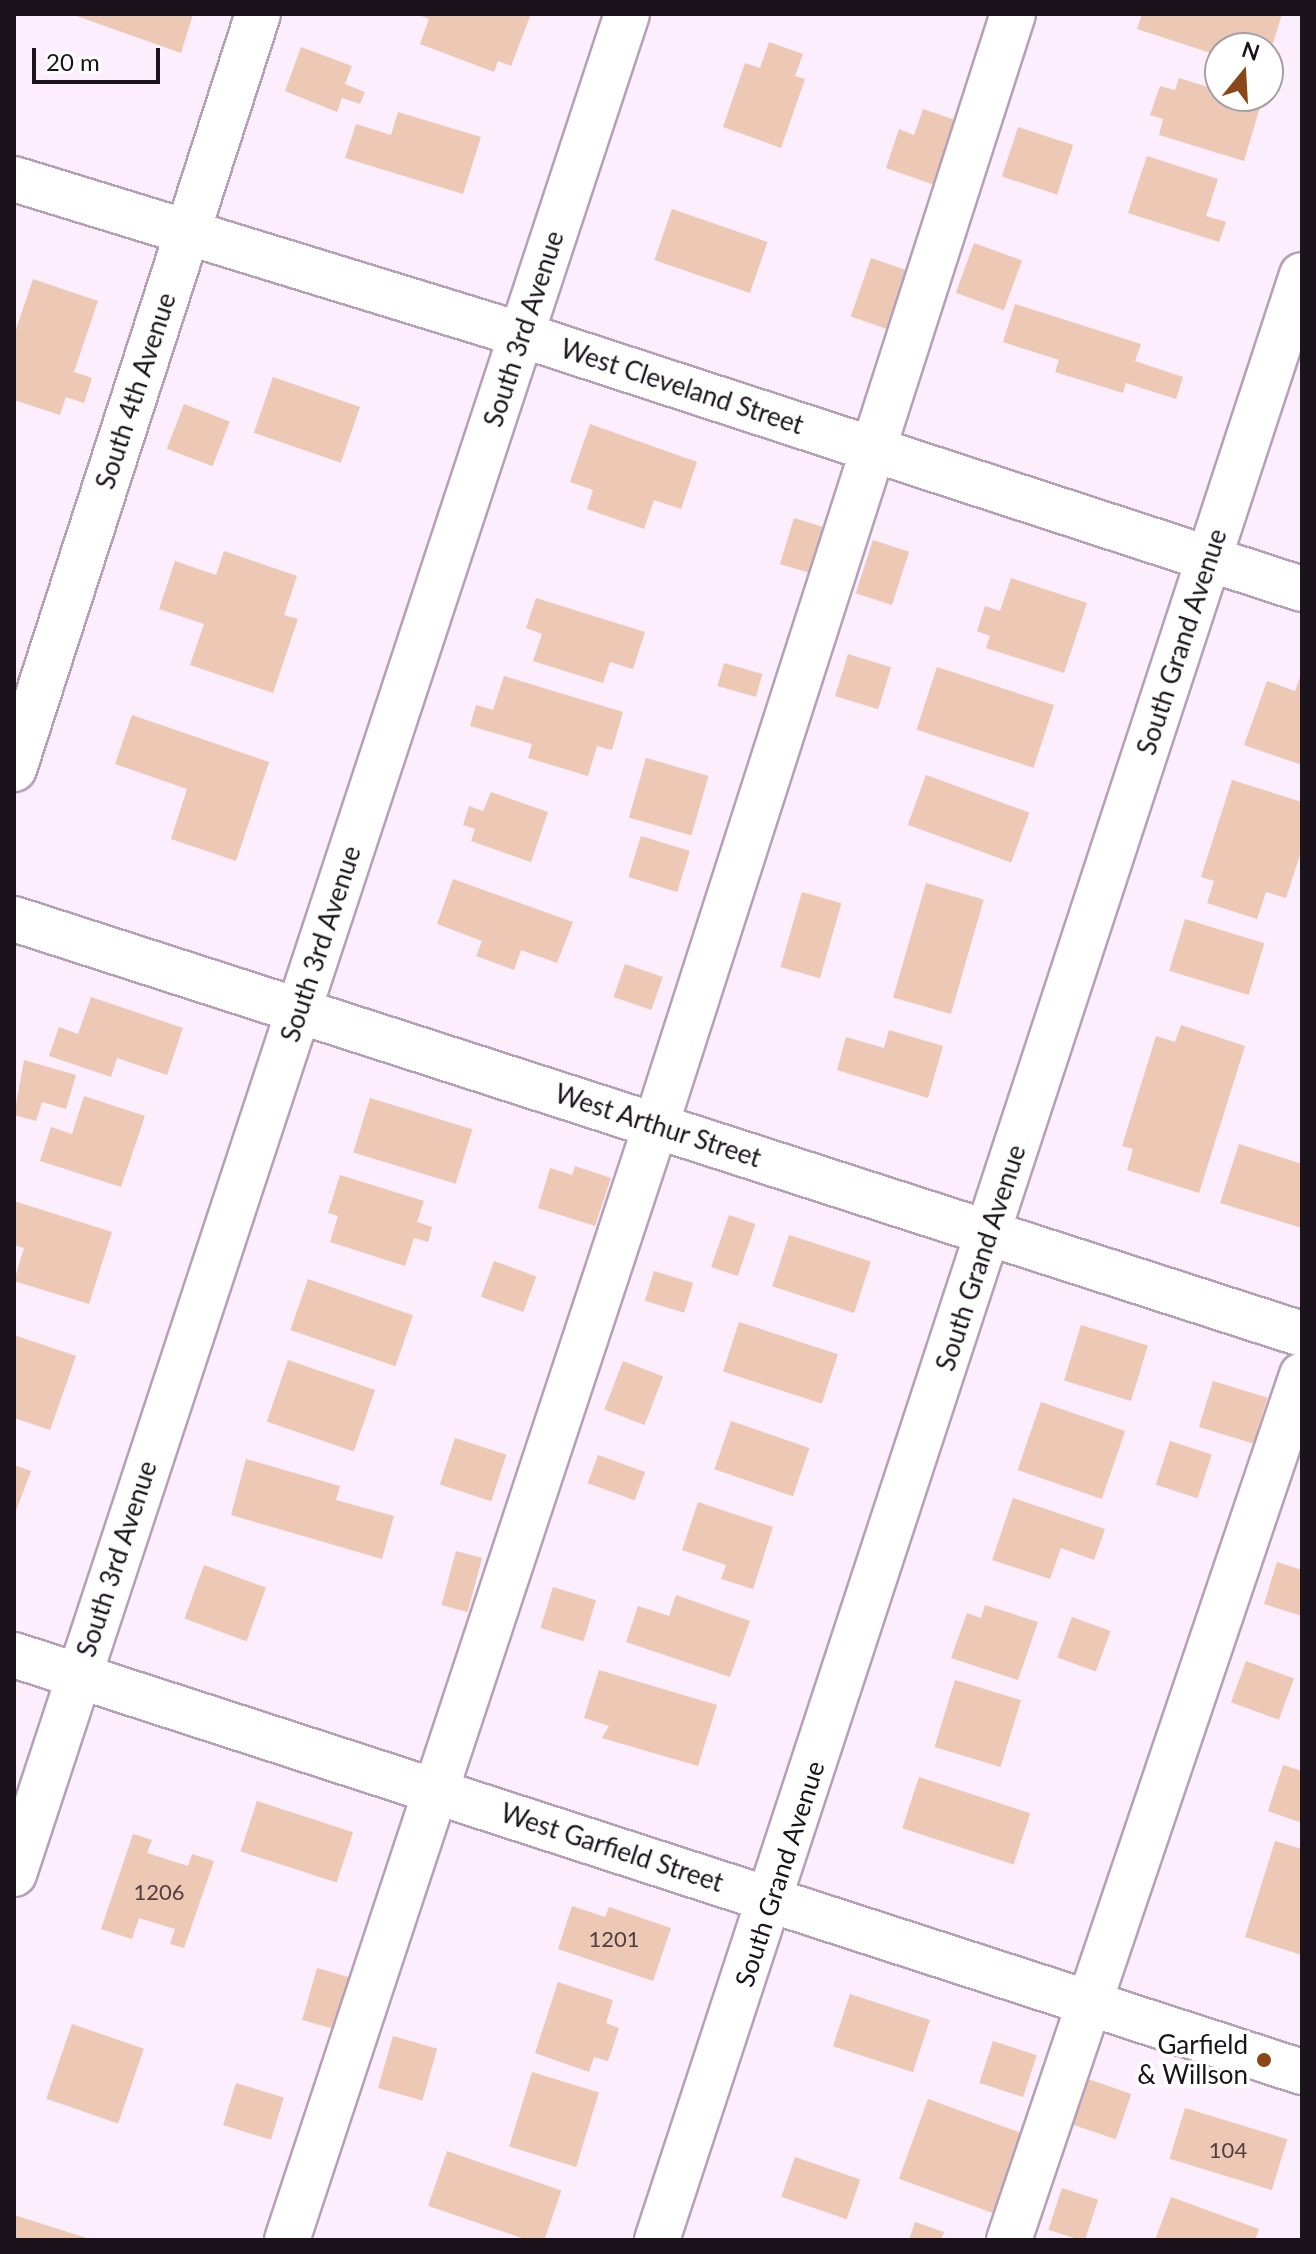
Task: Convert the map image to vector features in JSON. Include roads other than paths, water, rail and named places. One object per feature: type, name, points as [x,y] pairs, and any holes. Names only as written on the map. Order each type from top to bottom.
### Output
[{"type":"street","name":"South 4th Avenue","points":[[14,769],[258,14]]},
{"type":"street","name":"South 3rd Avenue","points":[[14,1874],[627,14]]},
{"type":"street","points":[[287,2240],[656,1125],[1013,14]]},
{"type":"street","name":"West Cleveland Street","points":[[14,179],[186,235],[522,335],[1302,589]]},
{"type":"street","name":"South Grand Avenue","points":[[657,2240],[772,1900],[1302,275]]},
{"type":"street","name":"West Arthur Street","points":[[14,919],[1302,1334]]},
{"type":"street","points":[[1009,2240],[1092,2004],[1302,1375]]},
{"type":"street","name":"West Garfield Street","points":[[14,1655],[1302,2072]]},
{"type":"place","name":"Garfield & Willson","points":[[1264,2060]]}]
